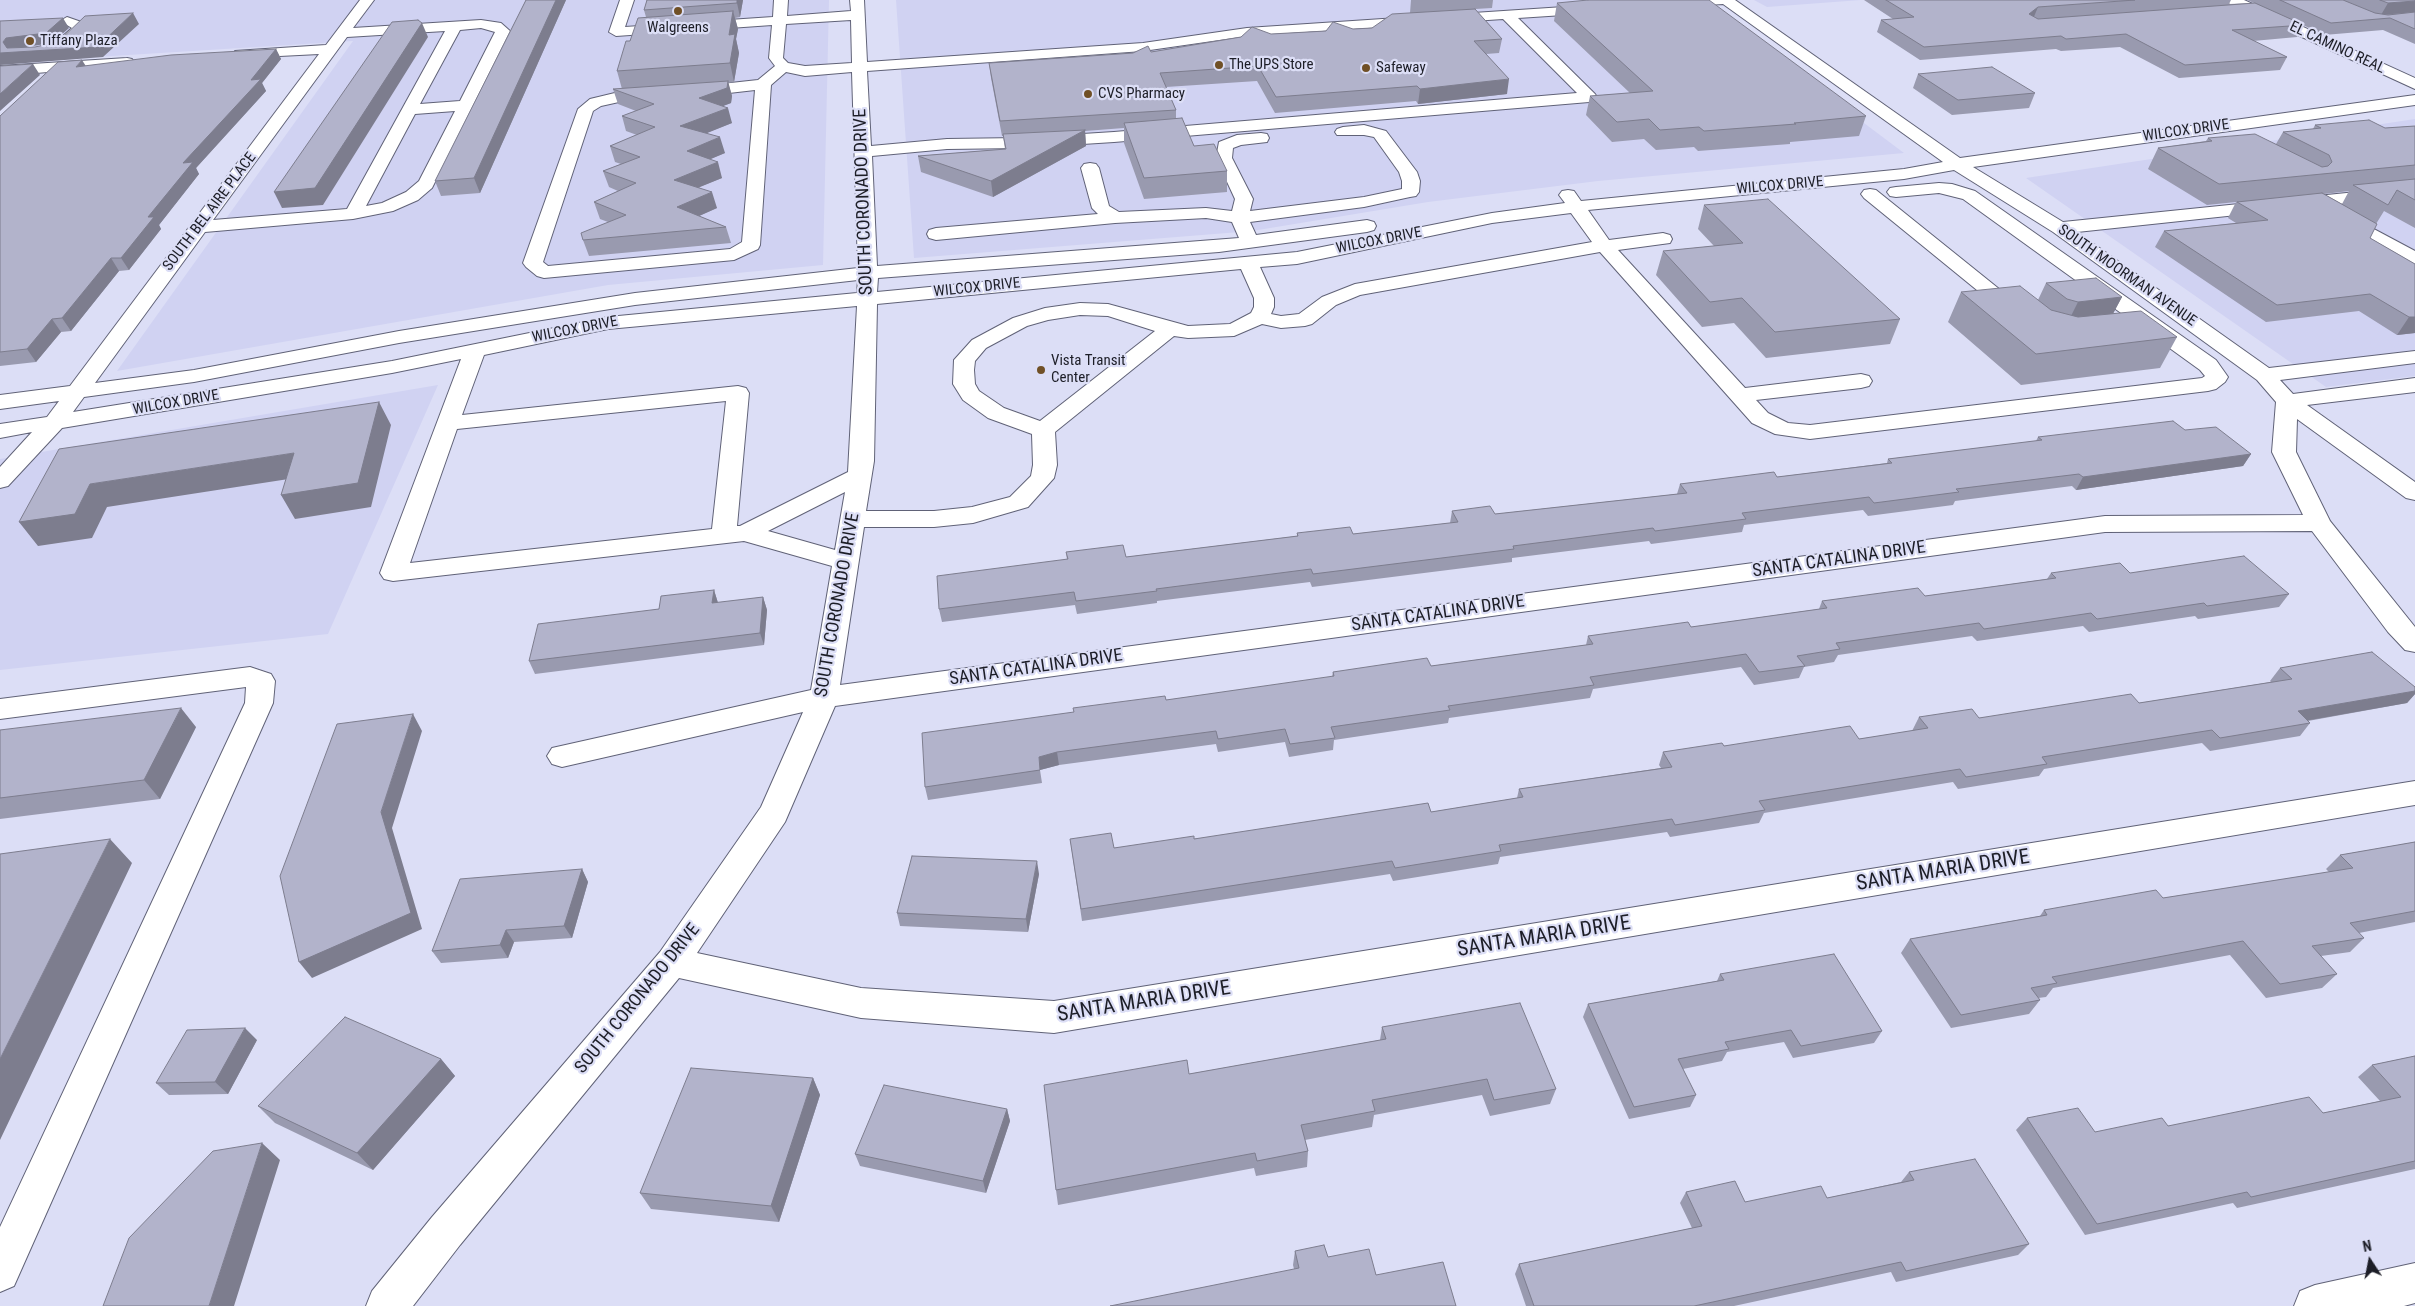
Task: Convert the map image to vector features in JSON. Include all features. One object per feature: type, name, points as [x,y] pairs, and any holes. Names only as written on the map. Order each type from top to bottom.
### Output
[{"type":"street","name":"SOUTH BEL AIRE PLACE","points":[[0,481],[53,424],[367,0]]},
{"type":"street","points":[[627,0],[616,32],[780,21],[858,8]]},
{"type":"street","points":[[781,0],[776,58],[783,67],[805,71],[1134,48],[1247,32],[1613,7]]},
{"type":"street","points":[[1663,4],[1724,0]]},
{"type":"street","name":"SOUTH MOORMAN AVENUE","points":[[1724,0],[1957,164],[2060,228],[2265,375],[2287,401],[2415,493]]},
{"type":"street","name":"EL CAMINO REAL","points":[[2232,0],[2415,84]]},
{"type":"street","name":"SOUTH CORONADO DRIVE","points":[[387,1306],[446,1231],[672,962],[774,813],[824,696],[860,475],[868,273],[858,8]]},
{"type":"street","points":[[2223,12],[2252,9]]},
{"type":"street","points":[[863,152],[947,144],[1020,143],[1114,137],[1589,97],[1507,15]]},
{"type":"street","points":[[50,50],[58,48],[82,26],[68,21]]},
{"type":"street","points":[[199,228],[353,214],[395,203],[412,196],[426,184],[463,106],[503,31],[496,26],[488,25],[343,33]]},
{"type":"street","points":[[353,214],[455,26]]},
{"type":"street","points":[[223,55],[330,49]]},
{"type":"street","points":[[0,71],[146,61]]},
{"type":"street","points":[[40,86],[60,67]]},
{"type":"street","points":[[763,84],[751,245],[734,254],[544,272],[533,263],[586,110],[596,102],[611,98],[736,89],[763,84],[783,67]]},
{"type":"street","name":"WILCOX DRIVE","points":[[0,431],[53,424],[382,368],[608,322],[1297,258],[1492,218],[1872,165],[1957,164],[2415,100]]},
{"type":"street","points":[[409,110],[463,106]]},
{"type":"street","points":[[2211,128],[2236,141]]},
{"type":"street","points":[[936,234],[1115,218],[1206,214],[1239,217],[1364,202],[1410,192],[1411,181],[1408,172],[1380,134],[1364,130],[1237,140],[1225,146],[1224,158],[1244,199],[1239,217],[1250,242]]},
{"type":"street","points":[[1090,168],[1101,208],[1115,218]]},
{"type":"street","points":[[1939,188],[1952,189],[1970,195],[2208,365],[2216,377],[2208,384],[1810,432],[1783,429],[1760,418],[1604,246],[1578,207],[1870,194],[1939,188]]},
{"type":"street","points":[[2060,228],[2415,191]]},
{"type":"street","points":[[1870,194],[2029,323]]},
{"type":"street","points":[[2315,202],[2415,259]]},
{"type":"street","name":"WILCOX DRIVE","points":[[0,402],[194,376],[399,337],[636,299],[868,273],[1250,242],[1357,228],[1578,207]]},
{"type":"street","points":[[1259,317],[1281,322],[1305,320],[1328,302],[1354,290],[1604,246],[1663,239]]},
{"type":"street","points":[[1043,430],[996,413],[971,395],[964,384],[963,370],[965,360],[979,344],[996,333],[1020,322],[1045,314],[1080,309],[1108,310],[1134,316],[1170,329],[1188,332],[1234,330],[1259,317],[1264,307],[1264,298],[1248,262]]},
{"type":"street","points":[[1043,430],[1170,329]]},
{"type":"street","points":[[2129,333],[2157,329]]},
{"type":"street","points":[[475,350],[393,574],[734,534],[860,475]]},
{"type":"street","points":[[2265,375],[2415,357]]},
{"type":"street","points":[[1740,396],[1861,381]]},
{"type":"street","points":[[2415,385],[2287,401],[2284,452],[2319,523],[2398,626],[2415,643]]},
{"type":"street","points":[[448,423],[738,393],[734,534]]},
{"type":"street","points":[[853,519],[954,517],[973,515],[1019,502],[1042,478],[1045,465],[1043,430]]},
{"type":"street","name":"SANTA CATALINA DRIVE","points":[[562,756],[824,696],[2105,524],[2319,523]]},
{"type":"street","points":[[734,534],[846,562]]},
{"type":"street","points":[[0,709],[250,677],[261,681],[259,703],[0,1272]]},
{"type":"street","name":"SANTA MARIA DRIVE","points":[[672,962],[862,1003],[1054,1017],[2415,793]]},
{"type":"street","points":[[2315,1306],[2415,1283]]},
{"type":"shaded area","points":[[0,0],[829,0],[823,265],[608,285],[117,371],[353,41],[0,63]]},
{"type":"shaded area","points":[[896,0],[1700,0],[1904,153],[1598,181],[1428,202],[1252,231],[914,258]]},
{"type":"shaded area","points":[[1754,0],[1861,0],[1767,7]]},
{"type":"shaded area","points":[[2415,119],[2415,376],[2326,387],[2026,178]]},
{"type":"shaded area","points":[[438,385],[328,634],[0,670],[0,459]]},
{"type":"building","points":[[526,0],[556,0],[474,178],[435,181]]},
{"type":"building","points":[[647,0],[737,0],[737,3],[644,10]]},
{"type":"building","points":[[1588,0],[1709,0],[1866,116],[1794,123],[1796,124],[1704,131],[1699,127],[1660,130],[1649,119],[1617,122],[1590,96],[1653,91],[1557,3]]},
{"type":"building","points":[[1886,0],[2135,0],[2038,7],[2029,14],[2038,19],[2255,3],[2304,25],[2232,30],[2287,57],[2185,65],[2126,34],[2066,39],[2061,36],[1924,47],[1881,20],[1914,17]]},
{"type":"building","points":[[2280,0],[2343,0],[2375,13],[2388,15],[2415,12],[2415,29],[2390,18],[2331,23]]},
{"type":"building","points":[[2380,0],[2415,0],[2415,1],[2388,3]]},
{"type":"building","points":[[1475,9],[1502,39],[1474,41],[1509,79],[1420,89],[1417,86],[1276,97],[1258,66],[1160,73],[1176,110],[1000,121],[989,63],[1133,53],[1148,46],[1151,52],[1241,37],[1252,27],[1271,34],[1326,31],[1333,22],[1353,29],[1372,28],[1392,14]]},
{"type":"building","points":[[733,11],[729,35],[735,34],[730,63],[617,71],[626,41],[630,41],[638,18]]},
{"type":"building","points":[[133,13],[97,47],[0,53],[0,21],[63,18],[46,33],[6,38],[3,42],[7,48],[35,47],[58,42],[85,16]]},
{"type":"building","points":[[418,20],[422,23],[315,188],[274,192],[392,22]]},
{"type":"building","points":[[276,49],[251,80],[261,79],[183,163],[193,162],[148,217],[154,217],[121,258],[111,258],[62,318],[52,319],[27,349],[0,352],[0,116],[58,62],[82,60],[76,67],[171,55]]},
{"type":"building","points":[[33,64],[0,94],[0,66]]},
{"type":"building","points":[[1992,67],[2035,93],[1958,100],[1918,74]]},
{"type":"building","points":[[728,81],[727,88],[699,98],[728,108],[680,126],[720,137],[687,151],[718,162],[674,180],[712,192],[677,207],[726,227],[583,240],[581,233],[626,215],[594,202],[636,183],[603,171],[640,157],[610,146],[655,127],[622,116],[654,104],[613,89]]},
{"type":"building","points":[[1182,118],[1194,146],[1214,144],[1227,171],[1144,178],[1124,123]]},
{"type":"building","points":[[2369,120],[2385,128],[2415,126],[2415,165],[2219,184],[2158,148],[2212,141],[2208,138],[2255,134],[2322,167],[2328,166],[2332,162],[2329,155],[2283,132],[2321,128],[2315,125]]},
{"type":"building","points":[[1085,130],[991,181],[918,156],[1006,149],[1003,134]]},
{"type":"building","points":[[2415,179],[2415,200],[2397,190],[2388,205],[2353,185]]},
{"type":"building","points":[[2322,193],[2377,224],[2370,238],[2415,264],[2415,317],[2409,317],[2370,294],[2277,305],[2164,231],[2268,220],[2237,202]]},
{"type":"building","points":[[1768,199],[1900,319],[1775,332],[1742,298],[1710,302],[1663,251],[1743,243],[1704,205]]},
{"type":"building","points":[[2096,278],[2122,297],[2078,302],[2067,299],[2046,283]]},
{"type":"building","points":[[2020,286],[2051,310],[2078,317],[2141,311],[2177,337],[2036,354],[1961,292]]},
{"type":"building","points":[[379,402],[358,483],[281,495],[294,453],[90,484],[75,514],[19,522],[59,449]]},
{"type":"building","points":[[2173,421],[2185,430],[2216,427],[2251,454],[2083,477],[2079,474],[1956,489],[1959,492],[1874,503],[1869,497],[1742,513],[1746,519],[1655,531],[1653,528],[1513,546],[1514,549],[1313,574],[1311,569],[1076,601],[1074,592],[939,609],[937,576],[1068,559],[1066,552],[1123,545],[1126,557],[1298,536],[1297,533],[1350,527],[1353,534],[1458,522],[1452,511],[1490,506],[1495,514],[1687,493],[1680,484],[1774,472],[1777,477],[1892,463],[1888,459],[2042,440],[2038,437]]},
{"type":"building","points":[[2244,556],[2289,594],[2207,606],[2204,603],[2097,619],[2091,613],[1984,629],[1979,623],[1836,643],[1840,649],[1797,656],[1805,666],[1759,672],[1746,654],[1590,677],[1594,685],[1448,706],[1450,710],[1331,727],[1335,738],[1290,744],[1285,729],[1218,739],[1216,731],[1057,752],[1039,757],[1040,770],[925,787],[922,733],[1074,712],[1073,708],[1165,696],[1166,700],[1334,676],[1333,672],[1427,658],[1431,666],[1593,644],[1588,636],[1688,622],[1691,627],[1827,608],[1822,601],[1918,588],[1925,596],[2056,578],[2051,573],[2120,563],[2130,573]]},
{"type":"building","points":[[714,590],[712,603],[763,597],[760,633],[529,661],[538,624],[659,609],[661,596]]},
{"type":"building","points":[[2372,652],[2415,687],[2415,691],[2298,711],[2310,723],[2220,738],[2212,730],[2042,757],[2047,764],[1966,777],[1960,769],[1759,801],[1765,810],[1675,825],[1672,819],[1499,845],[1501,851],[1395,868],[1392,861],[1081,909],[1070,839],[1111,833],[1114,848],[1194,836],[1194,839],[1428,803],[1431,812],[1523,797],[1519,789],[1672,767],[1663,752],[1722,743],[1724,746],[1850,726],[1859,739],[1928,728],[1919,717],[1972,709],[1979,718],[2131,694],[2139,703],[2292,679],[2280,668]]},
{"type":"building","points":[[181,708],[144,780],[0,798],[0,730]]},
{"type":"building","points":[[413,714],[381,812],[411,913],[299,962],[280,876],[337,724]]},
{"type":"building","points":[[110,839],[0,1059],[0,854]]},
{"type":"building","points":[[2415,842],[2415,911],[2350,923],[2364,938],[2312,946],[2337,974],[2280,984],[2243,941],[2052,977],[2057,983],[2031,988],[2040,1000],[1961,1015],[1910,939],[2047,915],[2044,910],[2156,890],[2163,898],[2353,868],[2340,855]]},
{"type":"building","points":[[912,856],[1037,861],[1026,919],[897,913]]},
{"type":"building","points":[[582,869],[564,926],[506,930],[500,945],[432,951],[460,879]]},
{"type":"building","points":[[1834,954],[1882,1031],[1801,1046],[1791,1030],[1725,1042],[1729,1049],[1678,1059],[1696,1095],[1634,1107],[1588,1004],[1724,980],[1720,974]]},
{"type":"building","points":[[1520,1003],[1556,1089],[1494,1100],[1487,1079],[1372,1100],[1375,1111],[1301,1125],[1308,1151],[1257,1161],[1255,1153],[1056,1190],[1044,1085],[1187,1060],[1189,1074],[1386,1039],[1382,1027]]},
{"type":"building","points":[[345,1017],[441,1059],[357,1153],[258,1106]]},
{"type":"building","points":[[245,1028],[215,1082],[156,1083],[187,1030]]},
{"type":"building","points":[[2415,1056],[2415,1161],[2251,1197],[2247,1192],[2097,1224],[2027,1118],[2078,1108],[2095,1132],[2162,1118],[2168,1126],[2309,1097],[2323,1113],[2401,1097],[2372,1065]]},
{"type":"building","points":[[691,1068],[813,1078],[771,1206],[640,1193]]},
{"type":"building","points":[[884,1085],[1007,1109],[983,1181],[855,1154]]},
{"type":"building","points":[[262,1143],[209,1306],[103,1306],[129,1238],[213,1151]]},
{"type":"building","points":[[1975,1159],[2029,1244],[1906,1271],[1901,1262],[1694,1306],[1534,1306],[1519,1264],[1702,1226],[1686,1192],[1735,1181],[1745,1202],[1821,1186],[1827,1198],[1914,1180],[1909,1172]]},
{"type":"building","points":[[1324,1245],[1328,1257],[1369,1249],[1376,1275],[1443,1262],[1456,1306],[1110,1306],[1299,1268],[1295,1251]]},
{"type":"place","name":"Walgreens","points":[[678,11]]},
{"type":"place","name":"Tiffany Plaza","points":[[30,41]]},
{"type":"place","name":"The UPS Store","points":[[1219,65]]},
{"type":"place","name":"Safeway","points":[[1366,68]]},
{"type":"place","name":"CVS Pharmacy","points":[[1088,94]]},
{"type":"place","name":"Vista Transit Center","points":[[1041,370]]}]
